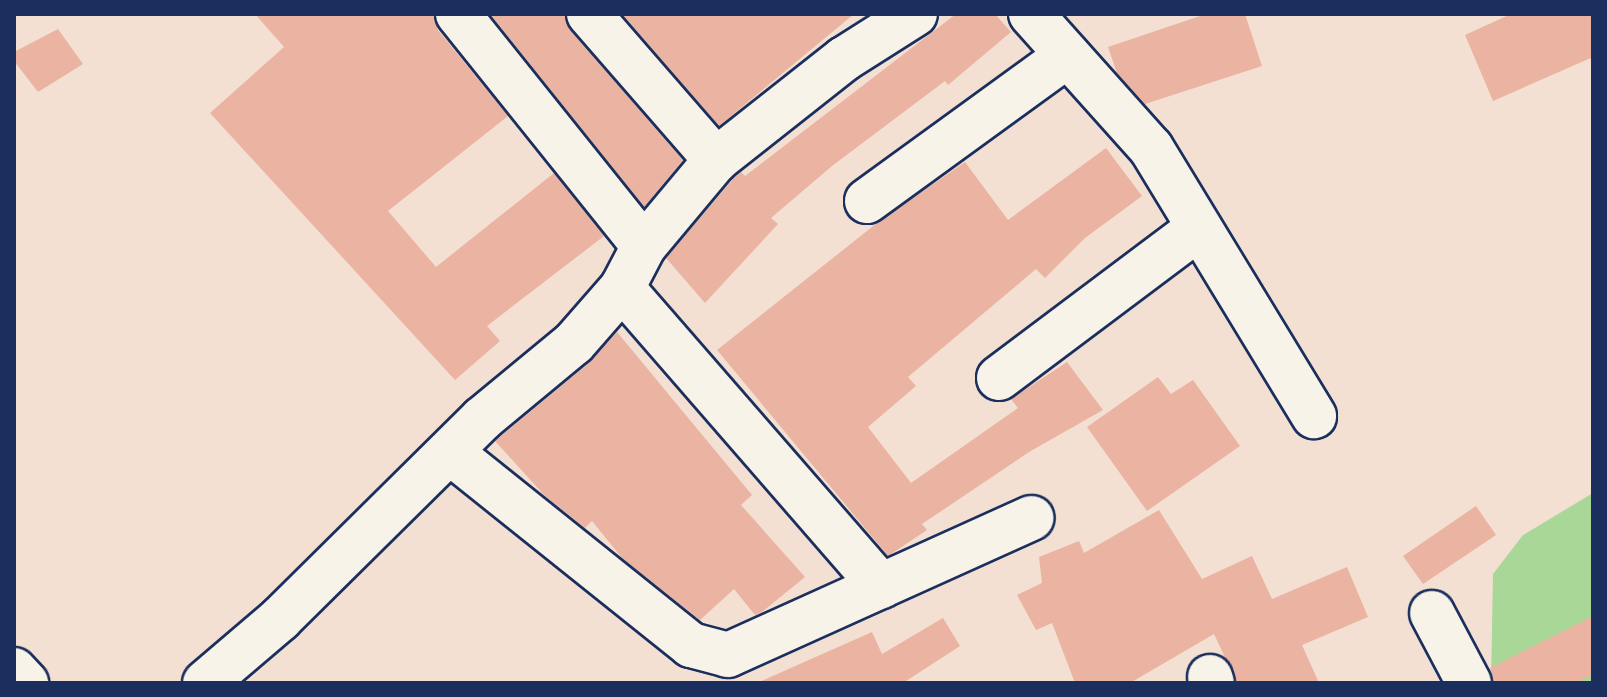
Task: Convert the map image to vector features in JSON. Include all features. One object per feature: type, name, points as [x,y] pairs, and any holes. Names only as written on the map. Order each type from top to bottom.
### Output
[{"type":"street","points":[[458,14],[644,246]]},
{"type":"street","points":[[589,14],[716,160]]},
{"type":"street","points":[[205,683],[280,619],[482,419],[574,343],[622,288],[644,246],[716,160],[844,59],[915,14]]},
{"type":"street","points":[[1031,14],[1151,148],[1314,416]]},
{"type":"street","points":[[867,201],[1068,55]]},
{"type":"street","points":[[999,378],[1199,228]]},
{"type":"street","points":[[622,288],[881,586]]},
{"type":"street","points":[[450,452],[691,645],[728,655],[1032,518]]},
{"type":"street","points":[[1432,613],[1469,683]]},
{"type":"street","points":[[14,670],[26,683]]},
{"type":"green space","points":[[1593,493],[1593,683],[1491,683],[1493,574],[1523,535]]},
{"type":"building","points":[[255,14],[434,14],[438,30],[508,116],[388,211],[436,267],[554,173],[604,236],[487,326],[500,341],[455,380],[210,113],[284,47]]},
{"type":"building","points":[[490,14],[565,14],[570,30],[683,160],[644,207]]},
{"type":"building","points":[[622,14],[854,14],[719,126]]},
{"type":"building","points":[[956,14],[995,14],[1011,32],[948,85],[945,81],[832,166],[771,218],[778,224],[705,303],[666,258],[734,178],[741,172],[745,176]]},
{"type":"building","points":[[1206,14],[1245,14],[1262,66],[1145,104],[1117,73],[1108,47]]},
{"type":"building","points":[[1511,14],[1593,14],[1593,57],[1493,101],[1465,35]]},
{"type":"building","points":[[58,29],[83,64],[38,92],[14,61],[14,52]]},
{"type":"building","points":[[1106,148],[1142,196],[1085,238],[1045,278],[1036,269],[908,377],[916,386],[868,427],[911,483],[1018,408],[1011,399],[1067,362],[1103,410],[1029,452],[922,524],[927,530],[888,556],[717,350],[877,223],[965,162],[1008,220]]},
{"type":"building","points":[[617,332],[752,495],[741,505],[805,577],[762,612],[755,615],[734,589],[700,620],[622,558],[592,521],[585,528],[544,495],[495,441],[590,362]]},
{"type":"building","points":[[1158,377],[1171,394],[1193,380],[1240,446],[1147,511],[1087,427]]},
{"type":"building","points":[[1476,506],[1496,535],[1423,584],[1403,556]]},
{"type":"building","points":[[1159,510],[1202,579],[1252,556],[1272,599],[1347,567],[1368,617],[1302,645],[1319,683],[1237,683],[1214,634],[1130,683],[1075,683],[1052,623],[1036,630],[1017,595],[1042,583],[1039,557],[1079,541],[1084,553]]},
{"type":"building","points":[[1593,616],[1593,675],[1575,683],[1494,683],[1490,668]]},
{"type":"building","points":[[943,618],[960,646],[903,683],[757,683],[872,632],[882,654]]}]
